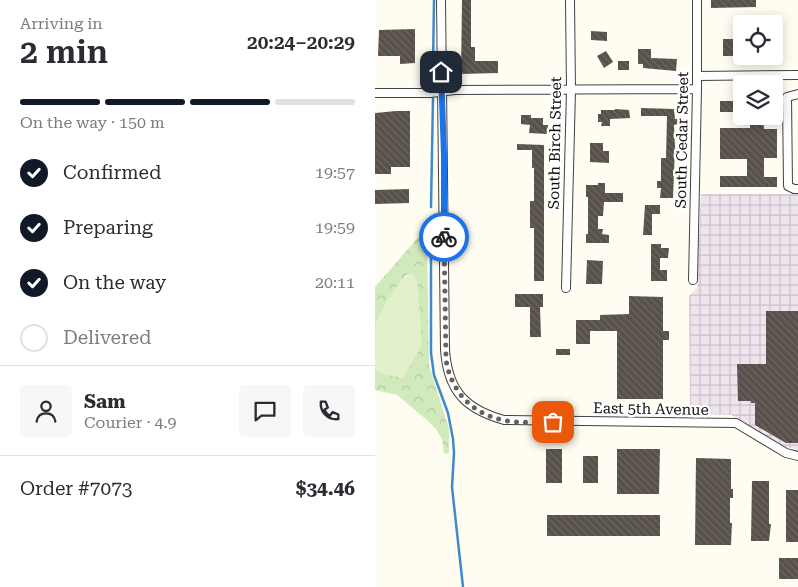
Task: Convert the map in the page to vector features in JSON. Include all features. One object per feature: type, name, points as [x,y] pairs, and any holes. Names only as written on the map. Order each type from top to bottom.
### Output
[{"type":"street","points":[[441,0],[441,92]]},
{"type":"street","name":"South Birch Street","points":[[566,288],[571,90],[570,0]]},
{"type":"street","name":"South Cedar Street","points":[[693,280],[697,0]]},
{"type":"street","points":[[697,76],[798,75]]},
{"type":"street","points":[[375,93],[455,90],[697,89]]},
{"type":"street","name":"East 5th Avenue","points":[[441,92],[444,155],[445,350],[448,372],[460,396],[478,411],[503,420],[736,424],[786,453],[798,456]]},
{"type":"street","points":[[798,94],[787,97],[788,186],[798,189]]},
{"type":"shaded area","points":[[701,194],[798,194],[798,450],[784,446],[731,415],[690,414],[689,296],[697,288]]},
{"type":"green space","points":[[428,226],[429,365],[449,429],[449,453],[444,454],[442,439],[427,420],[397,395],[375,390],[375,287]]},
{"type":"green space","points":[[407,274],[412,274],[417,280],[422,345],[403,378],[383,374],[375,370],[375,327],[388,299]]},
{"type":"building","points":[[462,0],[471,0],[471,47],[475,47],[475,61],[498,61],[498,73],[461,74]]},
{"type":"building","points":[[711,0],[756,0],[756,7],[711,8]]},
{"type":"building","points":[[415,29],[415,63],[400,64],[400,56],[378,56],[379,30]]},
{"type":"building","points":[[591,31],[607,32],[607,41],[591,40]]},
{"type":"building","points":[[723,39],[733,39],[733,56],[723,56]]},
{"type":"building","points":[[638,49],[651,49],[651,58],[677,59],[676,71],[643,68],[643,64],[638,64]]},
{"type":"building","points":[[606,51],[613,62],[604,68],[597,56]]},
{"type":"building","points":[[618,61],[629,61],[629,70],[618,70]]},
{"type":"building","points":[[720,101],[733,101],[733,112],[720,112]]},
{"type":"building","points":[[641,108],[674,109],[675,119],[678,119],[678,124],[674,125],[673,198],[660,198],[661,188],[657,188],[657,181],[661,181],[661,158],[666,158],[667,116],[641,116]]},
{"type":"building","points":[[601,110],[629,110],[630,118],[610,119],[610,126],[601,126],[602,122],[598,122],[598,114],[601,114]]},
{"type":"building","points":[[410,111],[410,167],[391,167],[391,174],[375,174],[375,113]]},
{"type":"building","points":[[521,115],[531,115],[531,118],[543,118],[543,125],[548,125],[548,134],[529,133],[530,125],[521,124]]},
{"type":"building","points":[[750,125],[764,125],[764,129],[777,129],[777,158],[764,158],[764,177],[777,177],[777,187],[720,187],[720,176],[747,176],[747,159],[720,159],[720,128],[750,128]]},
{"type":"building","points":[[590,143],[603,143],[603,151],[609,151],[609,163],[590,162]]},
{"type":"building","points":[[517,144],[544,145],[544,281],[534,281],[534,228],[530,228],[530,201],[534,201],[532,150],[517,150]]},
{"type":"building","points":[[598,183],[605,183],[605,193],[623,193],[623,202],[604,202],[603,216],[598,216],[598,229],[603,229],[602,234],[609,235],[609,243],[586,243],[586,234],[588,234],[588,197],[586,197],[586,185],[598,185]]},
{"type":"building","points":[[409,189],[409,203],[375,204],[375,190]]},
{"type":"building","points":[[645,205],[660,205],[660,214],[652,214],[652,235],[643,235]]},
{"type":"building","points":[[651,244],[661,244],[661,248],[669,248],[668,258],[660,258],[660,270],[667,270],[667,281],[651,281]]},
{"type":"building","points":[[587,260],[603,261],[602,284],[586,284]]},
{"type":"building","points":[[515,294],[543,294],[543,307],[540,307],[541,337],[530,337],[530,307],[515,307]]},
{"type":"building","points":[[629,296],[663,297],[663,331],[669,331],[669,340],[663,340],[663,399],[617,399],[617,331],[590,331],[590,344],[576,344],[576,320],[600,320],[600,315],[629,314]]},
{"type":"building","points":[[766,311],[798,311],[798,443],[786,443],[755,425],[755,403],[751,403],[751,401],[738,401],[737,364],[766,364]]},
{"type":"building","points":[[556,349],[570,349],[570,355],[556,355]]},
{"type":"building","points":[[546,449],[562,449],[562,483],[546,483]]},
{"type":"building","points":[[617,449],[660,449],[659,494],[617,494]]},
{"type":"building","points":[[583,456],[598,456],[598,483],[583,483]]},
{"type":"building","points":[[696,458],[731,459],[731,489],[733,489],[733,498],[730,498],[731,545],[695,545]]},
{"type":"building","points":[[752,481],[769,481],[769,524],[771,524],[769,541],[751,541]]},
{"type":"building","points":[[786,490],[798,490],[798,542],[786,542]]},
{"type":"building","points":[[547,515],[660,515],[660,536],[547,536]]},
{"type":"building","points":[[779,558],[798,558],[798,579],[779,579]]},
{"type":"waterway","points":[[433,68],[434,0]]},
{"type":"waterway","points":[[433,77],[433,89]]},
{"type":"waterway","points":[[431,207],[433,98]]},
{"type":"waterway","points":[[431,225],[431,353],[434,375],[448,413],[453,439],[452,487],[463,587]]},
{"type":"way so far","points":[[444,237],[446,360],[451,380],[460,396],[478,411],[503,420],[553,422]]},
{"type":"route","points":[[441,72],[444,237]]}]
